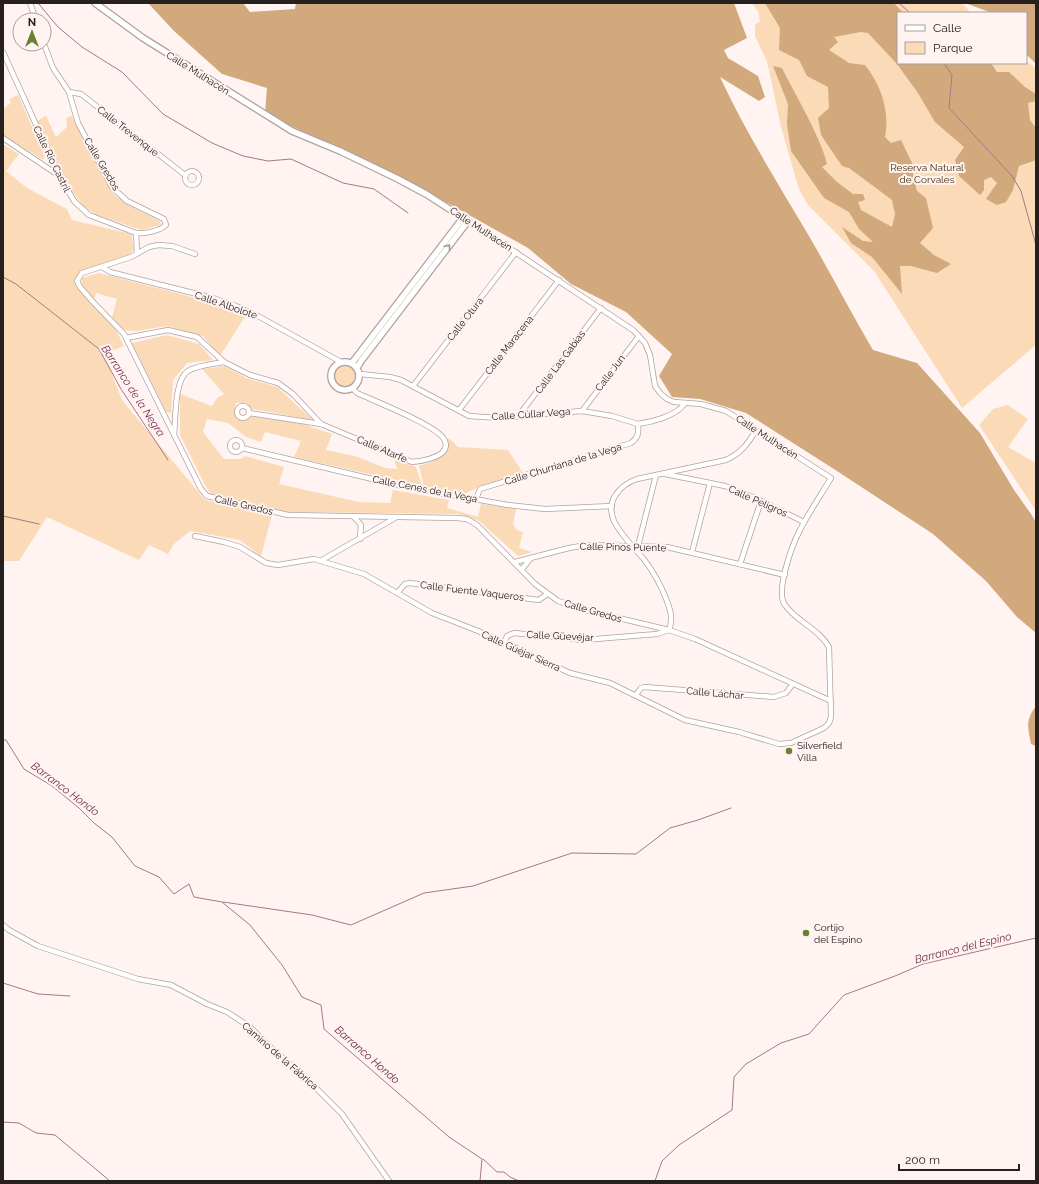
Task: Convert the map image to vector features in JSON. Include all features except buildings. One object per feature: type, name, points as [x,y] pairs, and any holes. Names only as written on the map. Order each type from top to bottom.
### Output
[{"type":"street","name":"Calle Mulhacén","points":[[95,3],[143,38],[292,131],[340,151],[426,194],[628,326],[645,343],[650,355],[655,386],[661,394],[674,402],[701,404],[726,411],[831,478]]},
{"type":"street","name":"Calle Río Castril","points":[[3,52],[67,191],[81,209],[99,220],[136,233]]},
{"type":"street","name":"Calle Gredos","points":[[47,52],[53,68],[69,92],[78,123],[112,186],[127,201],[164,219],[166,222],[163,228],[142,234],[136,233]]},
{"type":"street","name":"Calle Trevenque","points":[[69,92],[81,94],[185,175]]},
{"type":"street","points":[[3,138],[59,175]]},
{"type":"street","points":[[45,166],[52,163],[52,160]]},
{"type":"street","points":[[352,363],[388,321],[465,220]]},
{"type":"street","points":[[136,233],[137,253]]},
{"type":"street","name":"Calle Gredos","points":[[195,254],[164,244],[149,247],[131,257],[82,274],[78,281],[84,292],[126,338],[201,489],[212,499],[288,515],[467,519],[477,525],[547,594],[570,606],[669,630],[695,639],[792,685],[831,701]]},
{"type":"street","name":"Calle Otura","points":[[413,386],[516,252]]},
{"type":"street","name":"Calle Albolote","points":[[102,267],[110,272],[213,298],[236,306],[337,358],[341,362]]},
{"type":"street","name":"Calle Maracena","points":[[459,410],[559,280]]},
{"type":"street","name":"Calle Las Gabias","points":[[519,415],[601,308]]},
{"type":"street","points":[[358,371],[352,363],[341,362],[337,364],[332,372],[332,381],[338,388],[343,390],[352,388],[358,382],[358,371],[361,361],[388,321]]},
{"type":"street","points":[[126,338],[168,330],[196,337],[203,341],[224,362],[250,375],[278,383],[293,394],[321,424]]},
{"type":"street","name":"Calle Jun","points":[[582,411],[639,336]]},
{"type":"street","points":[[174,434],[178,386],[184,374],[195,367],[224,362]]},
{"type":"street","name":"Calle Cúllar Vega","points":[[358,371],[390,377],[413,386],[470,416],[499,418],[519,415],[582,411],[612,416],[638,424]]},
{"type":"street","name":"Calle Atarfe","points":[[249,413],[321,424],[412,462],[433,457],[445,450],[446,444],[444,439],[431,428],[357,393],[352,388]]},
{"type":"street","points":[[638,424],[650,422],[681,409],[685,403]]},
{"type":"street","points":[[165,419],[176,418]]},
{"type":"street","name":"Calle Churriana de la Vega","points":[[476,499],[480,489],[631,443],[636,439],[639,433],[638,424]]},
{"type":"street","name":"Calle Peligros","points":[[612,506],[620,488],[628,482],[656,474],[726,460],[736,456],[747,446],[756,430]]},
{"type":"street","name":"Calle Cenes de la Vega","points":[[242,448],[406,487],[508,505],[545,509],[612,506]]},
{"type":"street","name":"Calle Peligros","points":[[663,473],[725,486],[761,501],[804,522]]},
{"type":"street","points":[[635,546],[656,474]]},
{"type":"street","name":"Calle Güéjar Sierra","points":[[195,536],[224,542],[240,548],[272,564],[278,565],[314,559],[322,560],[364,574],[398,592],[432,613],[504,642],[570,673],[610,683],[685,720],[739,732],[779,744],[791,743],[824,728],[829,723],[831,717],[829,647],[824,638],[786,606],[782,599],[781,589],[797,536],[831,478]]},
{"type":"street","points":[[692,552],[710,482]]},
{"type":"street","points":[[740,564],[761,501]]},
{"type":"street","points":[[612,506],[614,521],[635,546],[658,578],[672,615],[672,622],[669,630]]},
{"type":"street","points":[[354,517],[360,525],[360,539]]},
{"type":"street","points":[[322,560],[397,518]]},
{"type":"street","name":"Calle Pinos Puente","points":[[515,562],[586,545],[667,547],[785,575]]},
{"type":"street","points":[[522,569],[531,558]]},
{"type":"street","name":"Calle Fuente Vaqueros","points":[[398,592],[405,584],[410,583],[540,600],[547,594]]},
{"type":"street","name":"Calle Güevéjar","points":[[504,642],[507,636],[514,633],[584,640],[657,634],[669,630]]},
{"type":"street","name":"Calle Láchar","points":[[636,695],[640,688],[644,687],[774,697],[786,693],[792,685]]},
{"type":"street","name":"Camino de la Fábrica","points":[[3,925],[9,930],[38,946],[138,979],[171,985],[207,1004],[227,1012],[250,1027],[268,1045],[308,1079],[342,1114],[389,1181]]},
{"type":"green space","name":"Reserva Natural de Corvales","points":[[752,3],[962,3],[970,12],[897,12],[897,64],[1027,64],[1027,62],[1036,68],[1036,345],[962,408],[874,271],[808,205],[799,189],[781,127],[767,61],[755,36],[755,24],[760,22],[758,11]]},
{"type":"green space","points":[[18,95],[45,156],[43,160],[3,135],[3,109],[11,103],[9,99]]},
{"type":"green space","points":[[46,116],[56,137],[67,127],[66,118],[72,116],[87,148],[114,195],[134,208],[160,221],[161,225],[141,230],[97,215],[83,206],[69,187],[37,121]]},
{"type":"green space","points":[[3,144],[19,154],[6,171],[27,188],[67,209],[72,220],[131,234],[134,249],[130,254],[80,272],[74,282],[116,330],[124,346],[104,354],[122,400],[205,500],[272,515],[261,556],[240,540],[190,531],[174,544],[168,554],[149,545],[139,560],[47,517],[19,561],[3,561]]},
{"type":"green space","points":[[99,273],[223,305],[246,315],[220,356],[203,336],[167,326],[136,331],[124,330],[112,317],[117,299],[96,293],[94,300],[82,286],[82,278]]},
{"type":"green space","points":[[167,335],[199,344],[213,360],[187,363],[173,380],[171,413],[166,412],[132,343]]},
{"type":"green space","points":[[341,365],[349,365],[356,372],[356,380],[349,387],[341,387],[334,380],[334,372]]},
{"type":"green space","points":[[225,366],[246,378],[277,387],[313,420],[252,409],[245,403],[236,403],[234,411],[238,419],[246,420],[252,416],[303,424],[332,434],[326,450],[358,457],[385,468],[397,469],[394,459],[416,467],[422,486],[294,457],[301,441],[265,432],[261,442],[246,437],[228,423],[207,419],[203,432],[224,459],[241,459],[245,456],[284,467],[279,484],[359,502],[390,503],[393,490],[449,500],[447,508],[478,517],[481,504],[516,509],[513,525],[517,530],[523,532],[519,548],[532,552],[518,556],[479,521],[459,514],[292,512],[271,509],[211,494],[180,435],[180,394],[212,406],[217,398],[224,394],[202,369]]},
{"type":"green space","points":[[1008,405],[1028,419],[1008,447],[1036,463],[1036,511],[979,425],[993,409]]},
{"type":"green space","points":[[447,439],[450,439],[458,447],[508,450],[523,473],[477,488],[462,495],[424,486],[419,466],[432,462],[448,449]]},
{"type":"shaded area","points":[[148,3],[243,3],[250,12],[295,9],[296,3],[734,3],[747,38],[724,50],[728,58],[758,76],[765,97],[759,101],[720,77],[750,136],[815,246],[873,350],[917,363],[980,433],[1014,490],[1036,522],[1036,633],[1017,617],[986,581],[933,534],[837,471],[746,413],[700,399],[672,397],[659,376],[672,354],[626,312],[571,284],[528,248],[444,201],[265,113],[267,88],[222,74],[174,31]]},
{"type":"shaded area","points":[[765,3],[894,3],[902,12],[897,12],[897,64],[868,33],[861,32],[834,37],[838,42],[829,50],[849,63],[865,65],[876,81],[885,108],[885,137],[891,143],[901,140],[913,165],[913,175],[917,191],[926,198],[933,228],[920,243],[934,255],[951,264],[937,273],[911,266],[900,266],[902,294],[872,257],[851,243],[842,227],[863,241],[873,242],[859,229],[849,212],[824,198],[791,151],[787,124],[788,104],[773,66],[782,68],[814,129],[827,164],[822,167],[837,182],[853,194],[863,194],[865,200],[858,202],[861,210],[892,227],[895,214],[892,200],[849,168],[842,166],[821,135],[818,118],[829,108],[828,87],[807,76],[799,60],[779,50],[780,28]]},
{"type":"shaded area","points":[[965,3],[1036,3],[1036,64],[1027,55],[1027,12],[989,12]]},
{"type":"shaded area","points":[[897,64],[992,64],[997,72],[1009,72],[1025,87],[1036,94],[1036,101],[1028,103],[1030,120],[1036,128],[1036,160],[1019,166],[1013,190],[1006,202],[997,205],[986,199],[997,183],[991,177],[984,180],[984,190],[980,195],[959,176],[955,160],[964,147],[935,122],[918,93]]},
{"type":"shaded area","points":[[1036,706],[1036,746],[1031,744],[1028,724],[1030,716]]},
{"type":"waterway","points":[[38,3],[58,27],[82,47],[122,72],[163,114],[212,143],[243,156],[268,161],[291,159],[343,183],[374,189],[408,213]]},
{"type":"waterway","points":[[899,3],[909,12]]},
{"type":"waterway","points":[[945,64],[952,75],[949,108],[1012,176],[1021,191],[1036,245]]},
{"type":"waterway","name":"Barranco de la Negra","points":[[3,277],[16,284],[99,349],[121,389],[168,460]]},
{"type":"waterway","points":[[3,516],[39,524]]},
{"type":"waterway","name":"Barranco Hondo","points":[[3,740],[6,740],[24,769],[52,786],[79,808],[94,823],[112,837],[135,866],[159,877],[174,894],[189,884],[194,897],[222,902],[250,925],[282,965],[302,997],[321,1005],[324,1029],[449,1137],[482,1159],[480,1181]]},
{"type":"waterway","points":[[223,902],[312,915],[351,925],[424,893],[473,886],[572,853],[636,854],[670,828],[731,808]]},
{"type":"waterway","name":"Barranco del Espino","points":[[655,1181],[662,1161],[679,1145],[732,1110],[734,1077],[746,1064],[781,1043],[809,1034],[844,995],[923,964],[1036,938]]},
{"type":"waterway","points":[[3,983],[38,994],[70,996]]},
{"type":"waterway","points":[[3,1122],[19,1123],[36,1133],[55,1135],[110,1181]]},
{"type":"waterway","name":"Barranco del Espino","points":[[483,1159],[497,1172],[504,1172],[510,1177],[519,1181]]},
{"type":"place","name":"Silverfield Villa","points":[[789,751]]},
{"type":"place","name":"Cortijo del Espino","points":[[806,933]]}]
